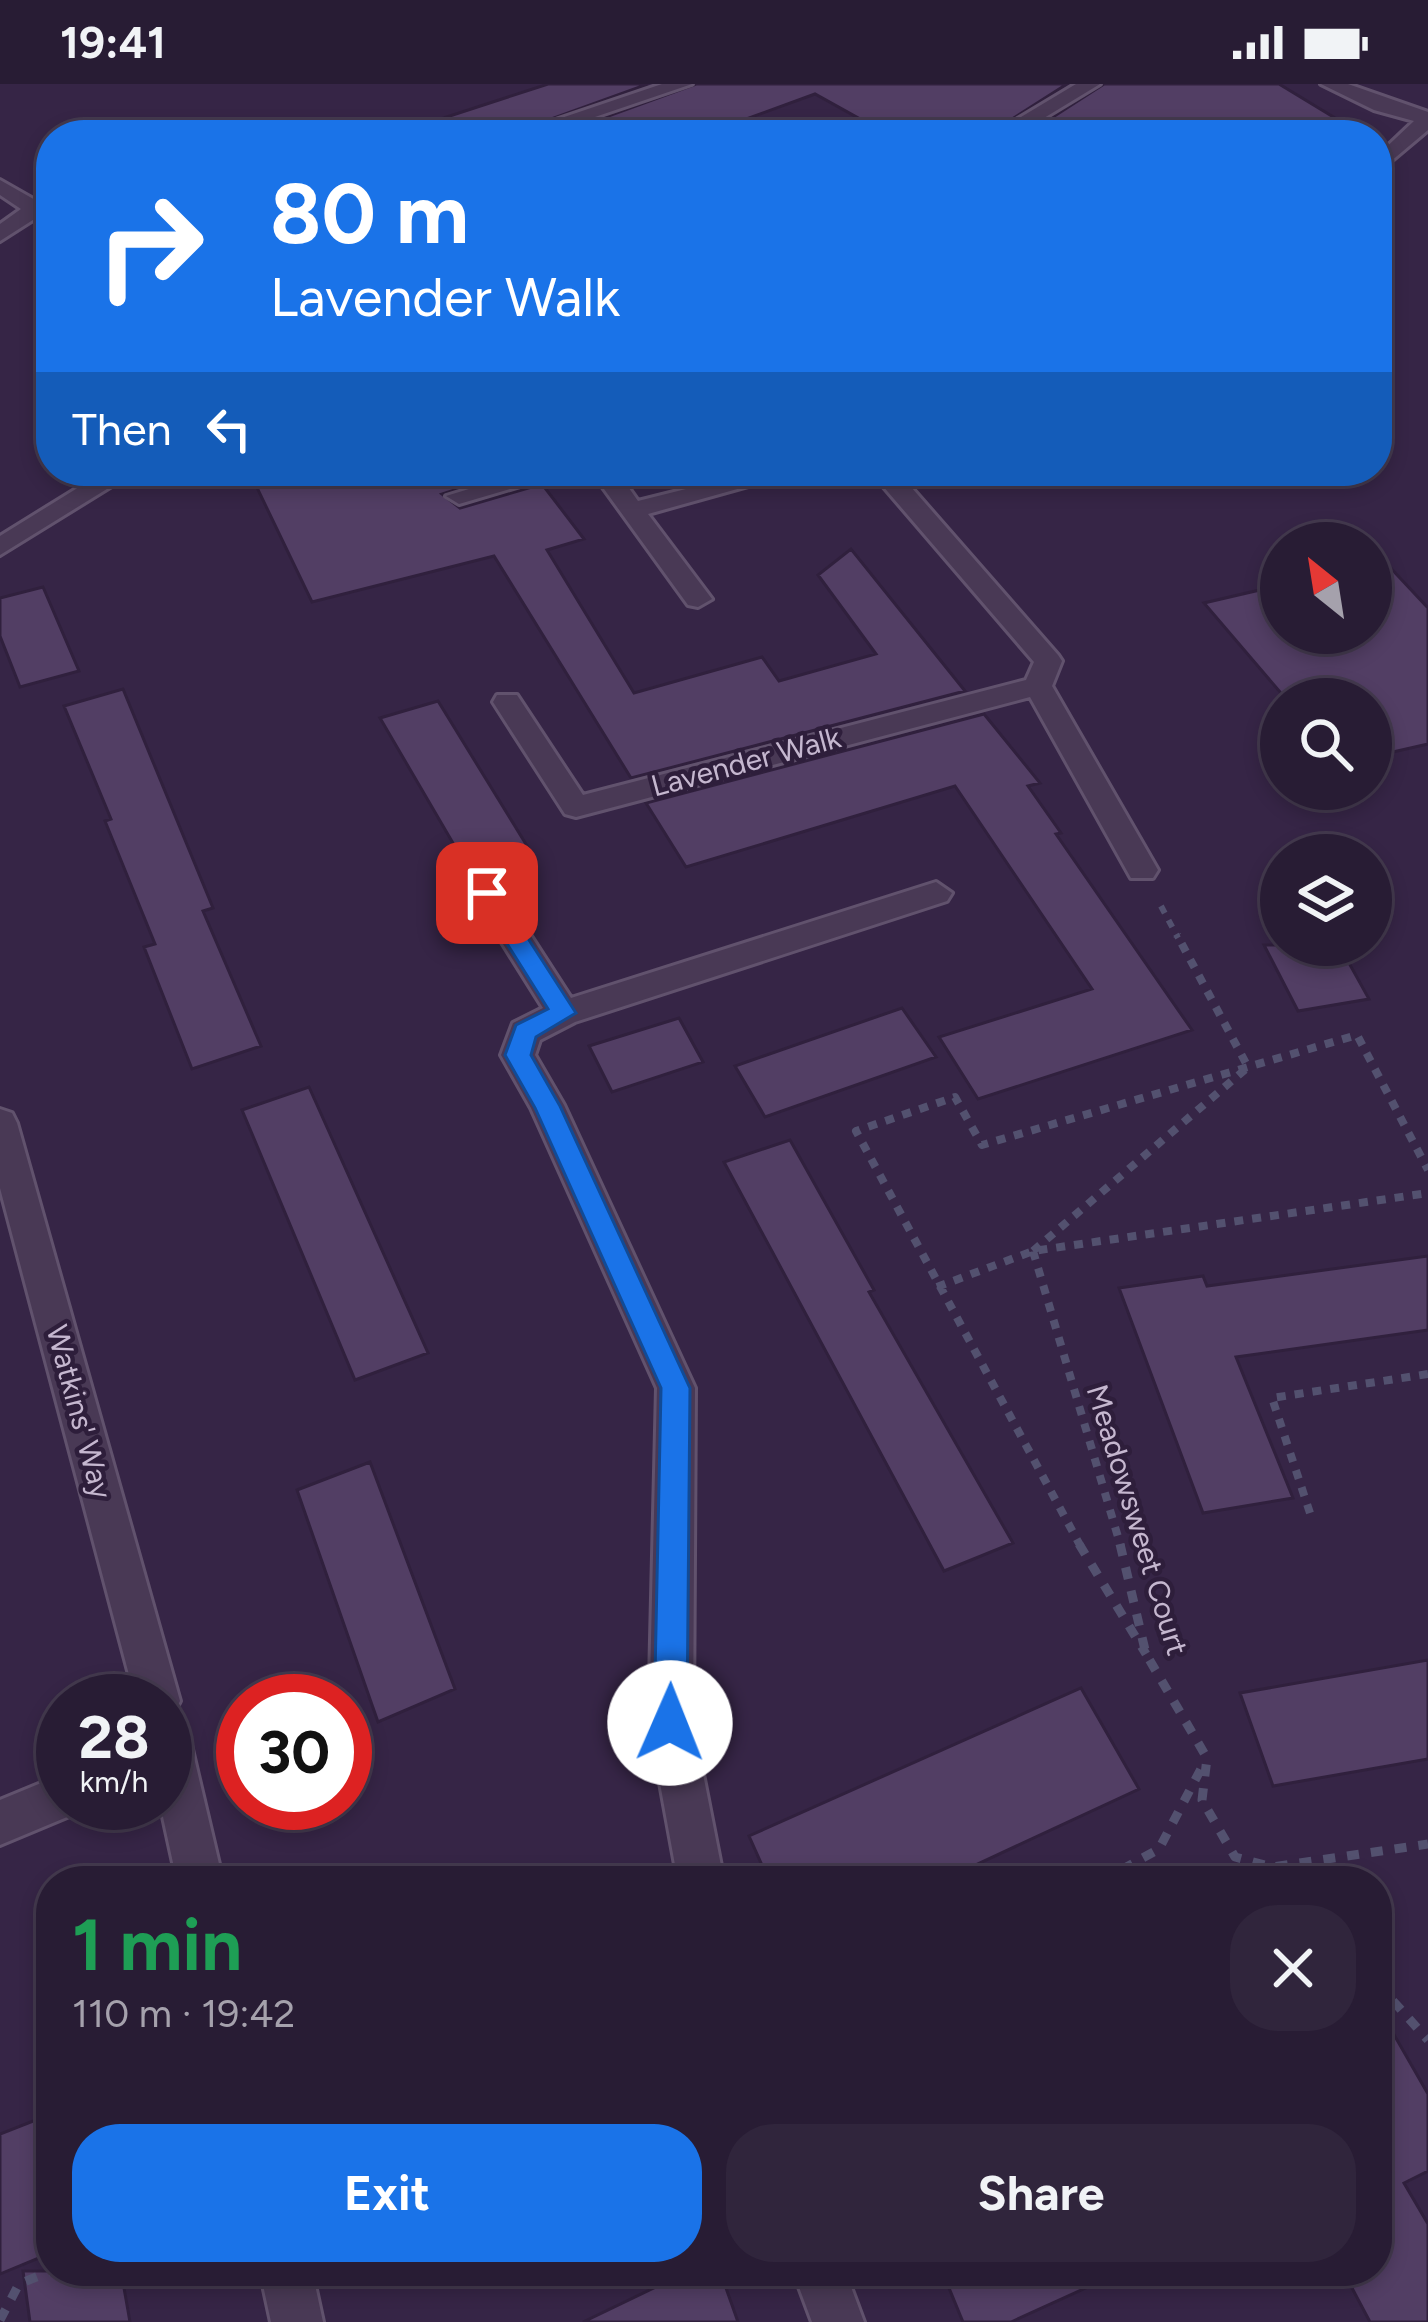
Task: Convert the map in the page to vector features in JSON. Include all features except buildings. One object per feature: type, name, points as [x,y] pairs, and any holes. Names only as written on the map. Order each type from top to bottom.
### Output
[{"type":"street","points":[[568,120],[682,84]]},
{"type":"street","points":[[1027,120],[1090,84]]},
{"type":"street","points":[[1330,84],[1381,106],[1428,118]]},
{"type":"street","points":[[1392,152],[1428,118]]},
{"type":"street","points":[[0,186],[36,209]]},
{"type":"street","points":[[0,234],[36,216]]},
{"type":"street","points":[[0,547],[99,486]]},
{"type":"street","points":[[459,496],[499,486]]},
{"type":"street","points":[[615,486],[698,599]]},
{"type":"street","points":[[632,510],[729,486]]},
{"type":"street","points":[[895,486],[1042,674],[1142,870]]},
{"type":"street","name":"Lavender Walk","points":[[506,702],[576,807],[1042,674]]},
{"type":"street","points":[[487,893],[563,1013]]},
{"type":"street","points":[[698,1866],[670,1723],[676,1388],[547,1106],[518,1055],[525,1032],[563,1013],[936,893]]},
{"type":"street","name":"Watkins' Way","points":[[0,1123],[151,1674]]},
{"type":"street","points":[[0,1823],[36,1808]]},
{"type":"street","points":[[188,1830],[196,1866]]},
{"type":"street","points":[[289,2286],[297,2322]]},
{"type":"street","points":[[825,2286],[838,2322]]},
{"type":"path","points":[[1142,870],[1248,1067]]},
{"type":"path","points":[[1145,1654],[1078,1544],[856,1131],[955,1096],[982,1145],[1357,1035],[1428,1171]]},
{"type":"path","points":[[1033,1251],[1248,1067]]},
{"type":"path","points":[[937,1287],[1033,1251],[1428,1193]]},
{"type":"path","name":"Meadowsweet Court","points":[[1033,1251],[1129,1573],[1145,1654],[1207,1758],[1202,1800],[1235,1857],[1268,1866]]},
{"type":"path","points":[[1310,1513],[1272,1398],[1428,1374]]},
{"type":"path","points":[[1128,1866],[1159,1849],[1207,1758]]},
{"type":"path","points":[[1279,1866],[1428,1844]]},
{"type":"path","points":[[1392,2000],[1428,2040]]},
{"type":"path","points":[[0,2320],[19,2284],[36,2277]]},
{"type":"route","points":[[487,893],[563,1013],[525,1032],[518,1055],[547,1106],[676,1388],[670,1723]]}]
